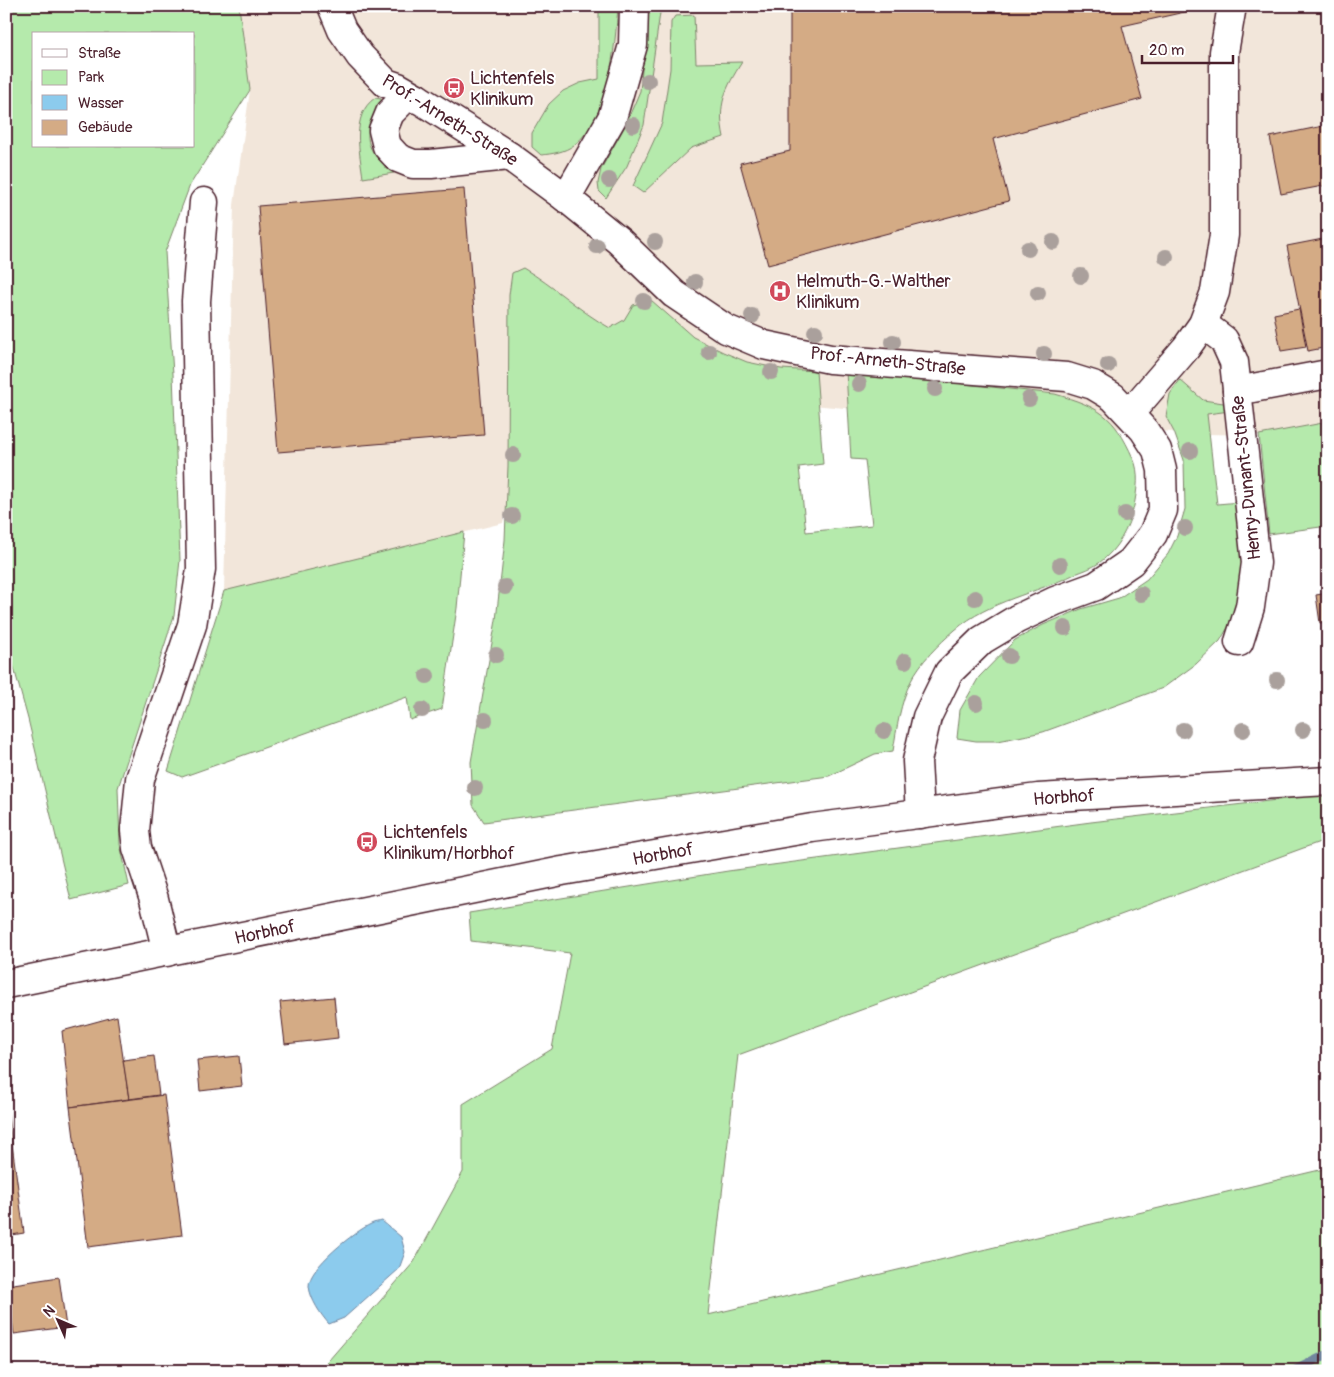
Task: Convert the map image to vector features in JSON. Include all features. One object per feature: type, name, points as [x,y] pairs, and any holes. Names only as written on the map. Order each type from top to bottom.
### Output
[{"type":"street","name":"Prof.-Arneth-Straße","points":[[332,6],[342,30],[360,56],[386,83],[398,87],[417,98],[509,156],[566,198],[619,241],[674,294],[726,329],[764,345],[830,359],[1067,377],[1093,385],[1113,397],[1144,430],[1157,450],[1162,470],[1163,510],[1153,534],[1131,562],[1096,586],[1055,601],[1017,619],[982,640],[949,672],[927,717],[917,761],[920,814]]},
{"type":"street","points":[[566,198],[612,118],[633,44],[634,6]]},
{"type":"street","points":[[1130,413],[1174,363],[1203,324],[1215,292],[1224,235],[1224,52],[1232,6]]},
{"type":"street","points":[[417,98],[404,99],[390,113],[384,130],[387,146],[398,158],[413,164],[431,164],[509,156]]},
{"type":"street","points":[[167,952],[154,899],[137,848],[135,831],[140,779],[192,625],[202,569],[196,301],[204,202]]},
{"type":"street","name":"Henry-Dunant-Straße","points":[[1203,324],[1224,340],[1234,362],[1256,563],[1250,607],[1239,642]]},
{"type":"street","points":[[1237,391],[1328,374]]},
{"type":"street","name":"Horbhof","points":[[6,984],[562,871],[812,828],[1038,798],[1328,781]]},
{"type":"shaded area","name":"Helmuth-G.-Walther Klinikum","points":[[239,6],[1328,6],[1328,422],[1259,435],[1204,434],[927,416],[536,378],[503,523],[224,591],[234,205],[250,90]]},
{"type":"green space","points":[[6,6],[239,6],[250,90],[190,185],[165,252],[173,374],[180,560],[174,616],[118,788],[120,844],[129,885],[71,900],[28,719],[6,639]]},
{"type":"green space","points":[[599,6],[618,6],[612,61],[603,100],[586,133],[574,145],[563,151],[541,155],[532,147],[532,133],[549,104],[563,91],[580,83],[599,79]]},
{"type":"green space","points":[[648,6],[661,6],[644,125],[627,166],[606,198],[599,191],[598,183],[601,169],[625,126],[640,91]]},
{"type":"green space","points":[[694,15],[696,63],[742,62],[727,89],[722,106],[721,116],[724,137],[691,148],[643,193],[633,186],[662,123],[670,69],[671,22],[675,16]]},
{"type":"green space","points":[[375,98],[381,99],[382,104],[370,124],[368,142],[377,157],[394,173],[363,178],[358,135],[359,124],[367,105]]},
{"type":"green space","points":[[523,268],[610,328],[624,320],[633,305],[651,300],[693,337],[723,352],[747,362],[781,369],[816,371],[823,464],[799,467],[806,532],[872,525],[865,460],[851,459],[846,371],[1055,394],[1083,403],[1112,422],[1126,443],[1135,463],[1137,488],[1129,523],[1117,545],[1096,565],[983,611],[955,630],[943,641],[925,660],[907,689],[893,751],[875,754],[829,776],[484,822],[473,805],[471,762],[496,620],[505,540],[508,466],[509,295],[512,273]]},
{"type":"green space","points":[[1180,380],[1203,400],[1230,404],[1230,411],[1207,414],[1217,504],[1240,502],[1245,542],[1238,610],[1220,641],[1196,664],[1163,688],[1043,732],[998,741],[976,741],[957,738],[960,710],[979,677],[1015,640],[1043,625],[1081,609],[1119,598],[1147,579],[1168,554],[1177,536],[1185,509],[1184,460],[1174,432],[1166,417],[1170,394]]},
{"type":"green space","points":[[1328,422],[1328,526],[1269,534],[1259,435]]},
{"type":"green space","points":[[464,532],[457,608],[442,709],[410,720],[407,697],[182,777],[168,771],[224,591]]},
{"type":"green space","points":[[1328,794],[1328,839],[738,1055],[708,1315],[1328,1168],[1328,1371],[305,1371],[322,1368],[414,1262],[463,1172],[463,1104],[552,1049],[570,953],[471,941],[469,913],[728,871],[1091,822]]},
{"type":"water","points":[[382,1221],[401,1237],[405,1252],[399,1269],[344,1318],[329,1324],[311,1296],[309,1286],[311,1278],[324,1260],[344,1242],[372,1223]]},
{"type":"building","points":[[790,6],[1188,6],[1189,11],[1122,26],[1142,99],[993,139],[1009,201],[768,265],[740,163],[790,151]]},
{"type":"building","points":[[1328,125],[1328,185],[1281,194],[1270,137]]},
{"type":"building","points":[[464,189],[484,435],[278,452],[258,206]]},
{"type":"building","points":[[1328,238],[1328,347],[1308,351],[1287,246]]},
{"type":"building","points":[[1299,309],[1306,347],[1281,351],[1274,314]]},
{"type":"building","points":[[1328,593],[1328,622],[1320,623],[1316,595]]},
{"type":"building","points":[[334,997],[338,1038],[285,1044],[280,1002]]},
{"type":"building","points":[[117,1016],[129,1099],[70,1107],[62,1031]]},
{"type":"building","points":[[154,1056],[159,1095],[129,1099],[123,1060]]},
{"type":"building","points":[[239,1056],[242,1086],[200,1091],[197,1060]]},
{"type":"building","points":[[164,1095],[182,1235],[88,1247],[70,1107]]},
{"type":"building","points":[[6,1100],[24,1233],[6,1236]]},
{"type":"building","points":[[59,1277],[66,1327],[14,1334],[7,1285]]},
{"type":"waterway","points":[[1293,1371],[1328,1354]]},
{"type":"place","name":"Lichtenfels Klinikum","points":[[454,88]]},
{"type":"place","name":"Helmuth-G.-Walther Klinikum","points":[[780,291]]},
{"type":"place","name":"Lichtenfels Klinikum/Horbhof","points":[[367,842]]}]
